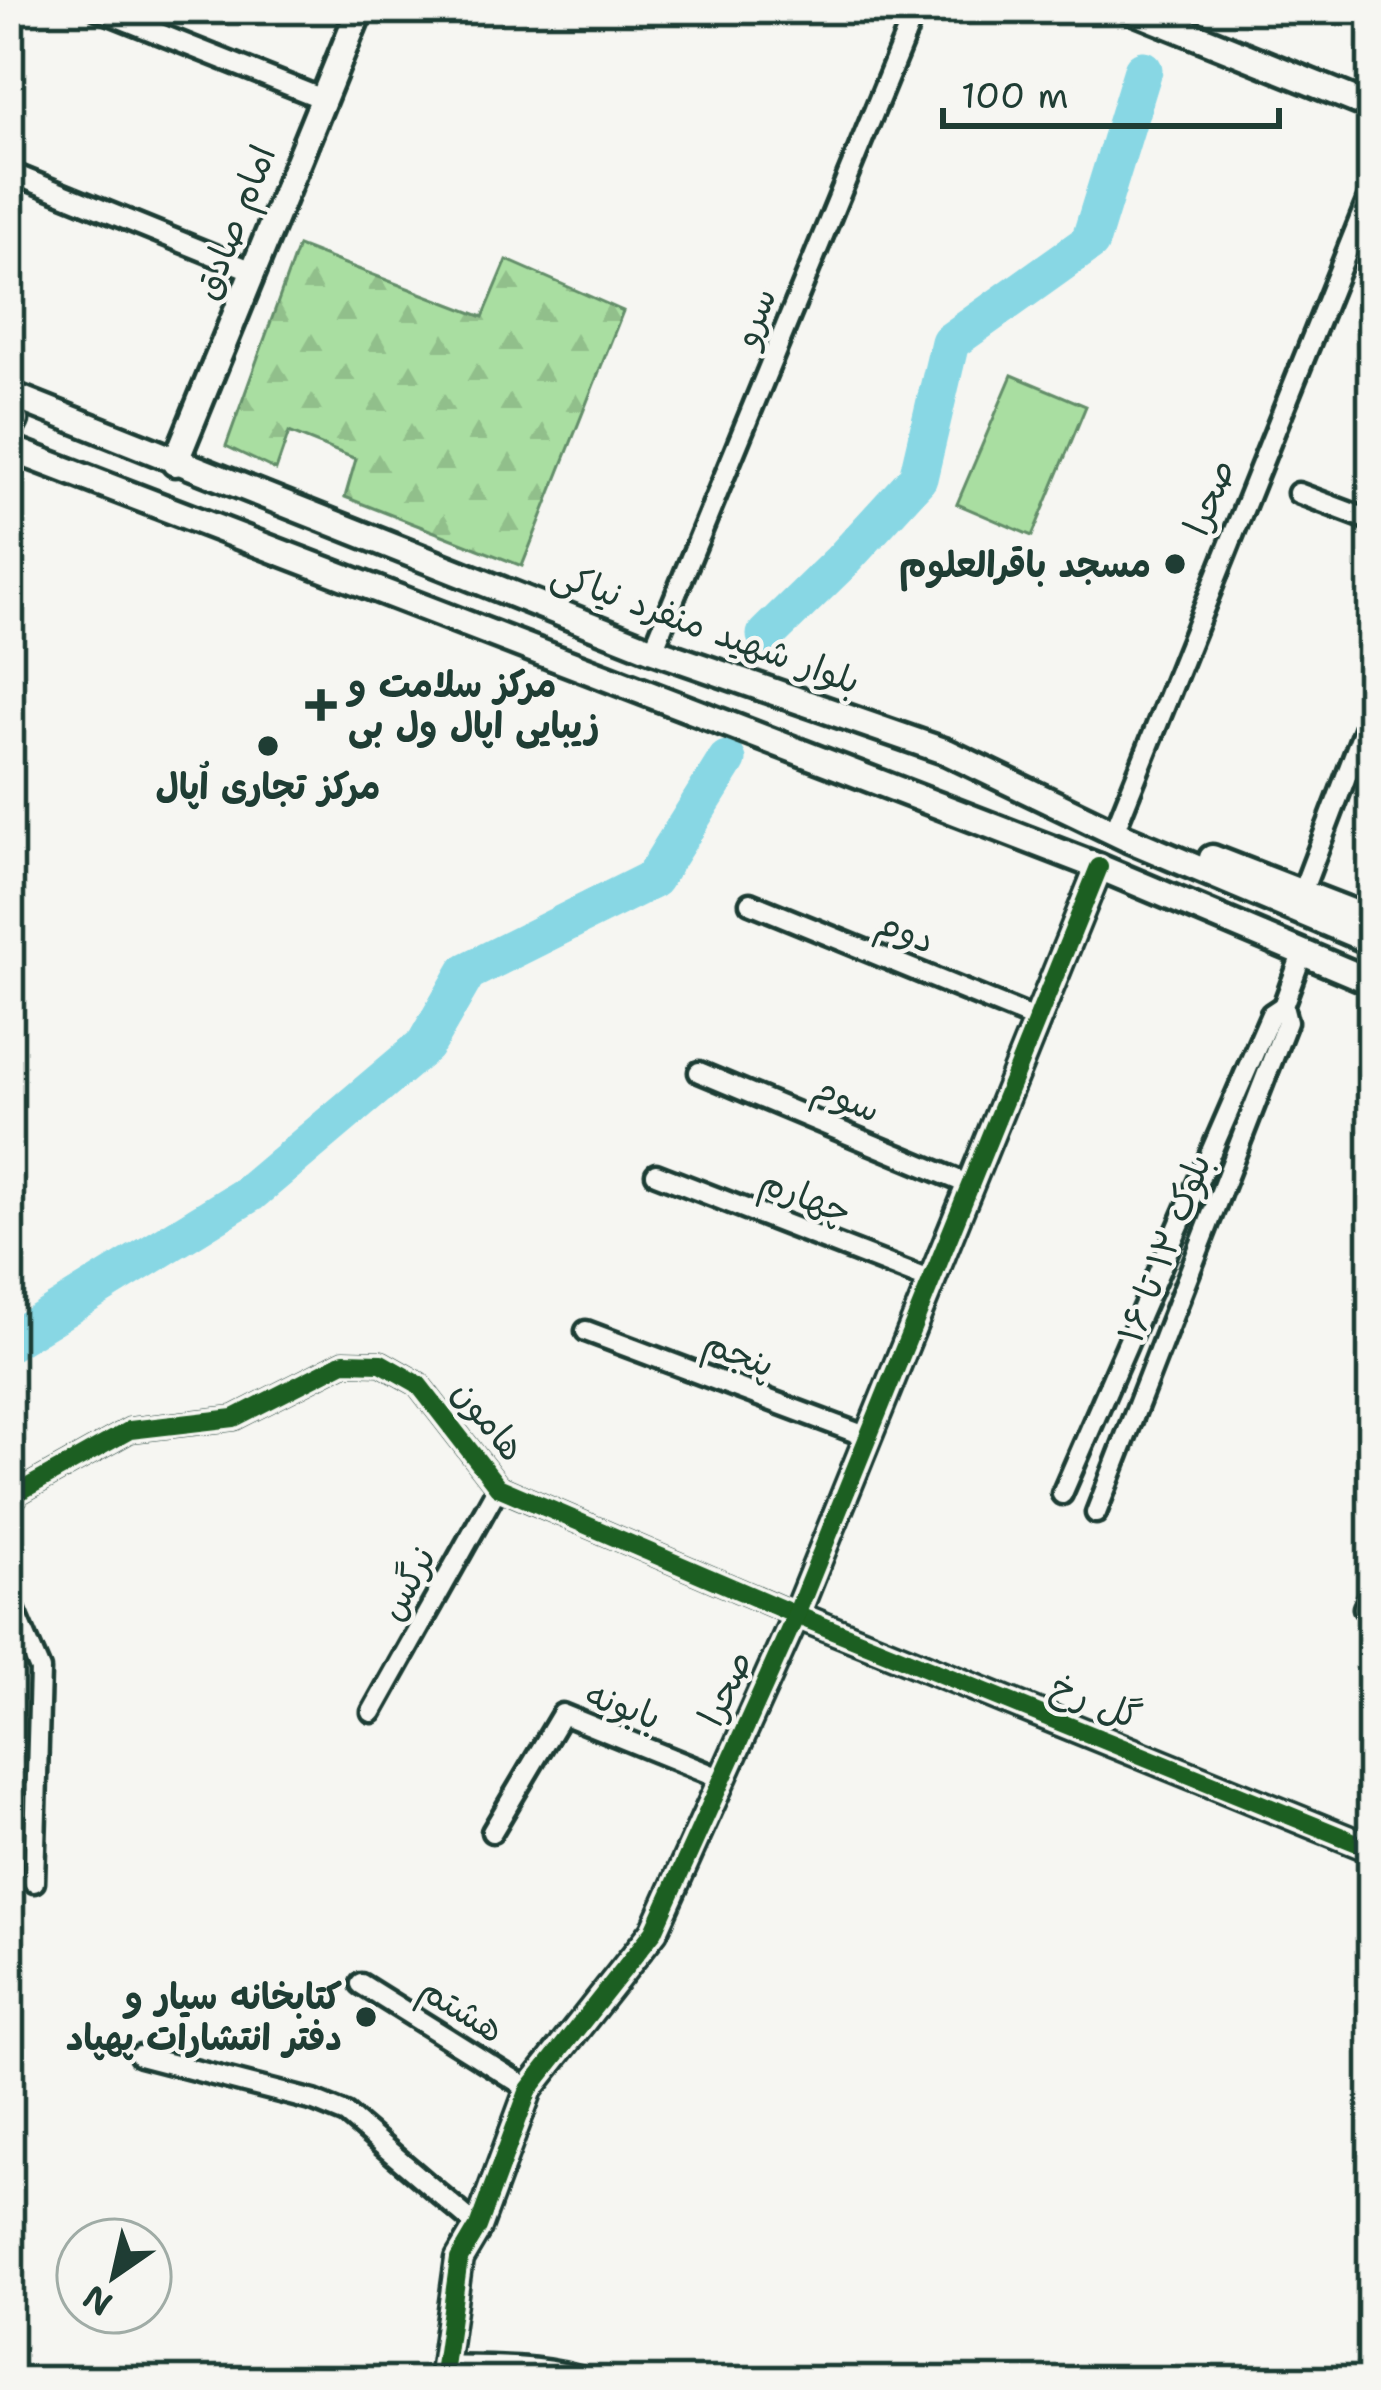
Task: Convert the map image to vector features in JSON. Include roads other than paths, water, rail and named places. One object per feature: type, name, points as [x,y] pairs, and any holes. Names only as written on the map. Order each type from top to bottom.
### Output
[{"type":"main road","name":"امام صادق","points":[[175,463],[360,9]]},
{"type":"main road","points":[[1129,9],[1170,17],[1372,107]]},
{"type":"main road","name":"بلوار شهید منفرد نیاکی","points":[[9,394],[653,650],[947,752],[1121,835],[1371,924]]},
{"type":"main road","points":[[9,404],[15,420],[9,431]]},
{"type":"main road","points":[[9,448],[1099,866],[1372,982]]},
{"type":"main road","points":[[734,729],[714,710],[716,694],[723,686],[747,682]]},
{"type":"main road","points":[[1121,835],[1171,842],[1371,924]]},
{"type":"main road","name":"صحرا","points":[[444,2373],[459,2259],[478,2227],[529,2090],[654,1931],[796,1615],[1099,866]]},
{"type":"main road","name":"گل رخ","points":[[796,1615],[1372,1849]]},
{"type":"street","points":[[97,9],[323,99]]},
{"type":"street","name":"سرو","points":[[653,650],[916,9]]},
{"type":"street","points":[[9,172],[253,271]]},
{"type":"street","name":"صحرا","points":[[1121,835],[1372,189]]},
{"type":"street","points":[[1298,493],[1372,520]]},
{"type":"street","points":[[1302,892],[1372,708]]},
{"type":"street","name":"دوم","points":[[750,903],[1036,1020]]},
{"type":"street","points":[[1062,1494],[1271,1014],[1283,1006],[1302,954]]},
{"type":"street","name":"بلوک ۱۲ تا ۱۶","points":[[1096,1514],[1287,1022],[1283,1006]]},
{"type":"street","name":"سوم","points":[[698,1072],[970,1185]]},
{"type":"street","name":"چهارم","points":[[656,1174],[931,1281]]},
{"type":"street","name":"پنجم","points":[[586,1330],[868,1437]]},
{"type":"street","name":"هامون","points":[[9,1506],[19,1492],[130,1430],[234,1418],[344,1362],[381,1363],[418,1384],[498,1487],[796,1615]]},
{"type":"street","name":"نرگس","points":[[373,1712],[498,1487]]},
{"type":"street","points":[[9,1597],[40,1670],[34,1882]]},
{"type":"street","name":"بابونه","points":[[492,1832],[562,1714],[720,1778]]},
{"type":"street","name":"هشتم","points":[[361,1984],[529,2090]]},
{"type":"street","points":[[140,2056],[314,2101],[346,2114],[478,2227]]},
{"type":"street","points":[[444,2373],[534,2368],[591,2381]]},
{"type":"waterway","points":[[766,635],[918,478],[950,342],[1090,242],[1143,70]]},
{"type":"waterway","points":[[9,1342],[250,1193],[425,1045],[467,972],[653,879],[727,760]]},
{"type":"place","name":"مسجد باقرالعلوم","points":[[1175,564]]},
{"type":"place","name":"مرکز سلامت و زیبایی اپال ول بی","points":[[321,705]]},
{"type":"place","name":"مرکز تجاری اُپال","points":[[268,746]]},
{"type":"place","name":"کتابخانه سیار و دفتر انتشارات پهپاد","points":[[366,2017]]}]
